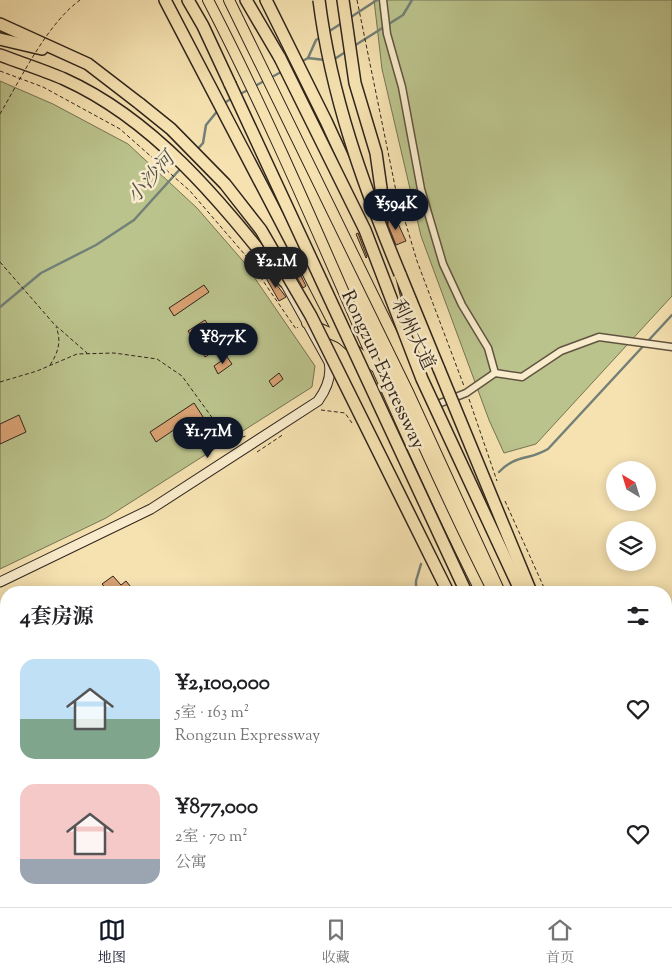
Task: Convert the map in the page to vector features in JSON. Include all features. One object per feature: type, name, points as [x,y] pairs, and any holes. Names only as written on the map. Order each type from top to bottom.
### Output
[{"type":"highway","points":[[165,0],[214,90],[227,119],[341,338]]},
{"type":"highway","name":"Rongzun Expressway","points":[[188,0],[203,26],[463,586]]},
{"type":"highway","points":[[208,0],[261,104],[376,367],[478,586]]},
{"type":"highway","name":"利州大道","points":[[229,0],[417,385],[509,586]]},
{"type":"highway","name":"Rongzun Expressway","points":[[246,0],[280,58],[365,230],[422,379],[518,586]]},
{"type":"highway","points":[[266,0],[306,80],[381,240],[417,385]]},
{"type":"highway","points":[[318,0],[326,53],[352,149],[418,322],[528,586]]},
{"type":"highway","points":[[343,0],[351,62],[360,105],[376,154],[381,188],[381,240]]},
{"type":"highway","points":[[0,24],[88,64],[140,104],[171,129],[218,177],[261,230],[311,316],[445,586]]},
{"type":"highway","points":[[0,39],[66,54]]},
{"type":"highway","points":[[0,54],[65,80],[113,107],[175,156],[198,178],[284,281]]},
{"type":"highway","points":[[307,323],[341,338],[376,367]]},
{"type":"main road","points":[[0,582],[151,509],[318,401],[325,392],[331,370],[329,362],[284,281]]},
{"type":"street","points":[[383,0],[387,34],[402,87],[421,188],[443,264],[462,305],[488,348],[495,373]]},
{"type":"street","points":[[428,408],[466,393],[495,373],[522,377],[561,351],[599,337],[672,347]]},
{"type":"path","points":[[0,114],[54,26],[68,9],[80,0]]},
{"type":"path","points":[[357,0],[396,191],[418,261],[499,488]]},
{"type":"path","points":[[0,71],[43,87],[120,129],[190,191],[246,256],[296,329],[307,323]]},
{"type":"path","points":[[0,262],[54,324],[88,354]]},
{"type":"path","points":[[50,365],[57,354],[60,336],[54,324]]},
{"type":"path","points":[[0,382],[77,354],[114,353],[156,359],[182,376],[229,441],[245,435]]},
{"type":"path","points":[[321,410],[344,413],[354,425]]},
{"type":"path","points":[[257,452],[289,431]]},
{"type":"path","points":[[503,497],[543,586]]},
{"type":"green space","points":[[374,0],[672,0],[672,296],[536,444],[504,453],[489,420],[421,236],[382,69]]},
{"type":"green space","points":[[0,81],[53,104],[128,144],[197,208],[243,261],[315,366],[312,387],[106,518],[0,569]]},
{"type":"building","points":[[395,217],[406,241],[396,245],[388,225],[388,220]]},
{"type":"building","points":[[358,233],[367,257],[366,258],[356,234]]},
{"type":"building","points":[[294,262],[306,286],[303,288],[290,265]]},
{"type":"building","points":[[270,276],[286,297],[279,301],[266,278]]},
{"type":"building","points":[[204,285],[209,292],[174,316],[169,308]]},
{"type":"building","points":[[205,320],[222,346],[205,357],[188,331]]},
{"type":"building","points":[[227,357],[232,364],[218,374],[214,366]]},
{"type":"building","points":[[279,373],[283,379],[273,387],[269,381]]},
{"type":"building","points":[[194,403],[218,440],[208,447],[190,419],[156,442],[150,432]]},
{"type":"building","points":[[19,415],[26,432],[0,444],[0,424]]},
{"type":"building","points":[[113,576],[121,585],[126,581],[130,586],[104,586],[102,584]]},
{"type":"waterway","name":"小沙河","points":[[348,19],[377,0]]},
{"type":"waterway","name":"小沙河","points":[[354,46],[403,15],[412,0]]},
{"type":"waterway","name":"小沙河","points":[[328,32],[342,23]]},
{"type":"waterway","name":"小沙河","points":[[308,58],[316,40],[321,37]]},
{"type":"waterway","name":"小沙河","points":[[333,60],[347,51]]},
{"type":"waterway","name":"小沙河","points":[[301,62],[308,58],[325,60]]},
{"type":"waterway","name":"小沙河","points":[[270,78],[283,71]]},
{"type":"waterway","name":"小沙河","points":[[255,86],[266,80]]},
{"type":"waterway","name":"小沙河","points":[[240,94],[250,89]]},
{"type":"waterway","name":"小沙河","points":[[223,104],[232,98]]},
{"type":"waterway","name":"小沙河","points":[[196,151],[203,143],[206,125],[219,109]]},
{"type":"waterway","name":"小沙河","points":[[0,307],[41,273],[96,245],[134,220],[181,168]]},
{"type":"waterway","points":[[499,472],[511,462],[548,449],[672,315]]},
{"type":"waterway","points":[[416,586],[421,564]]}]
